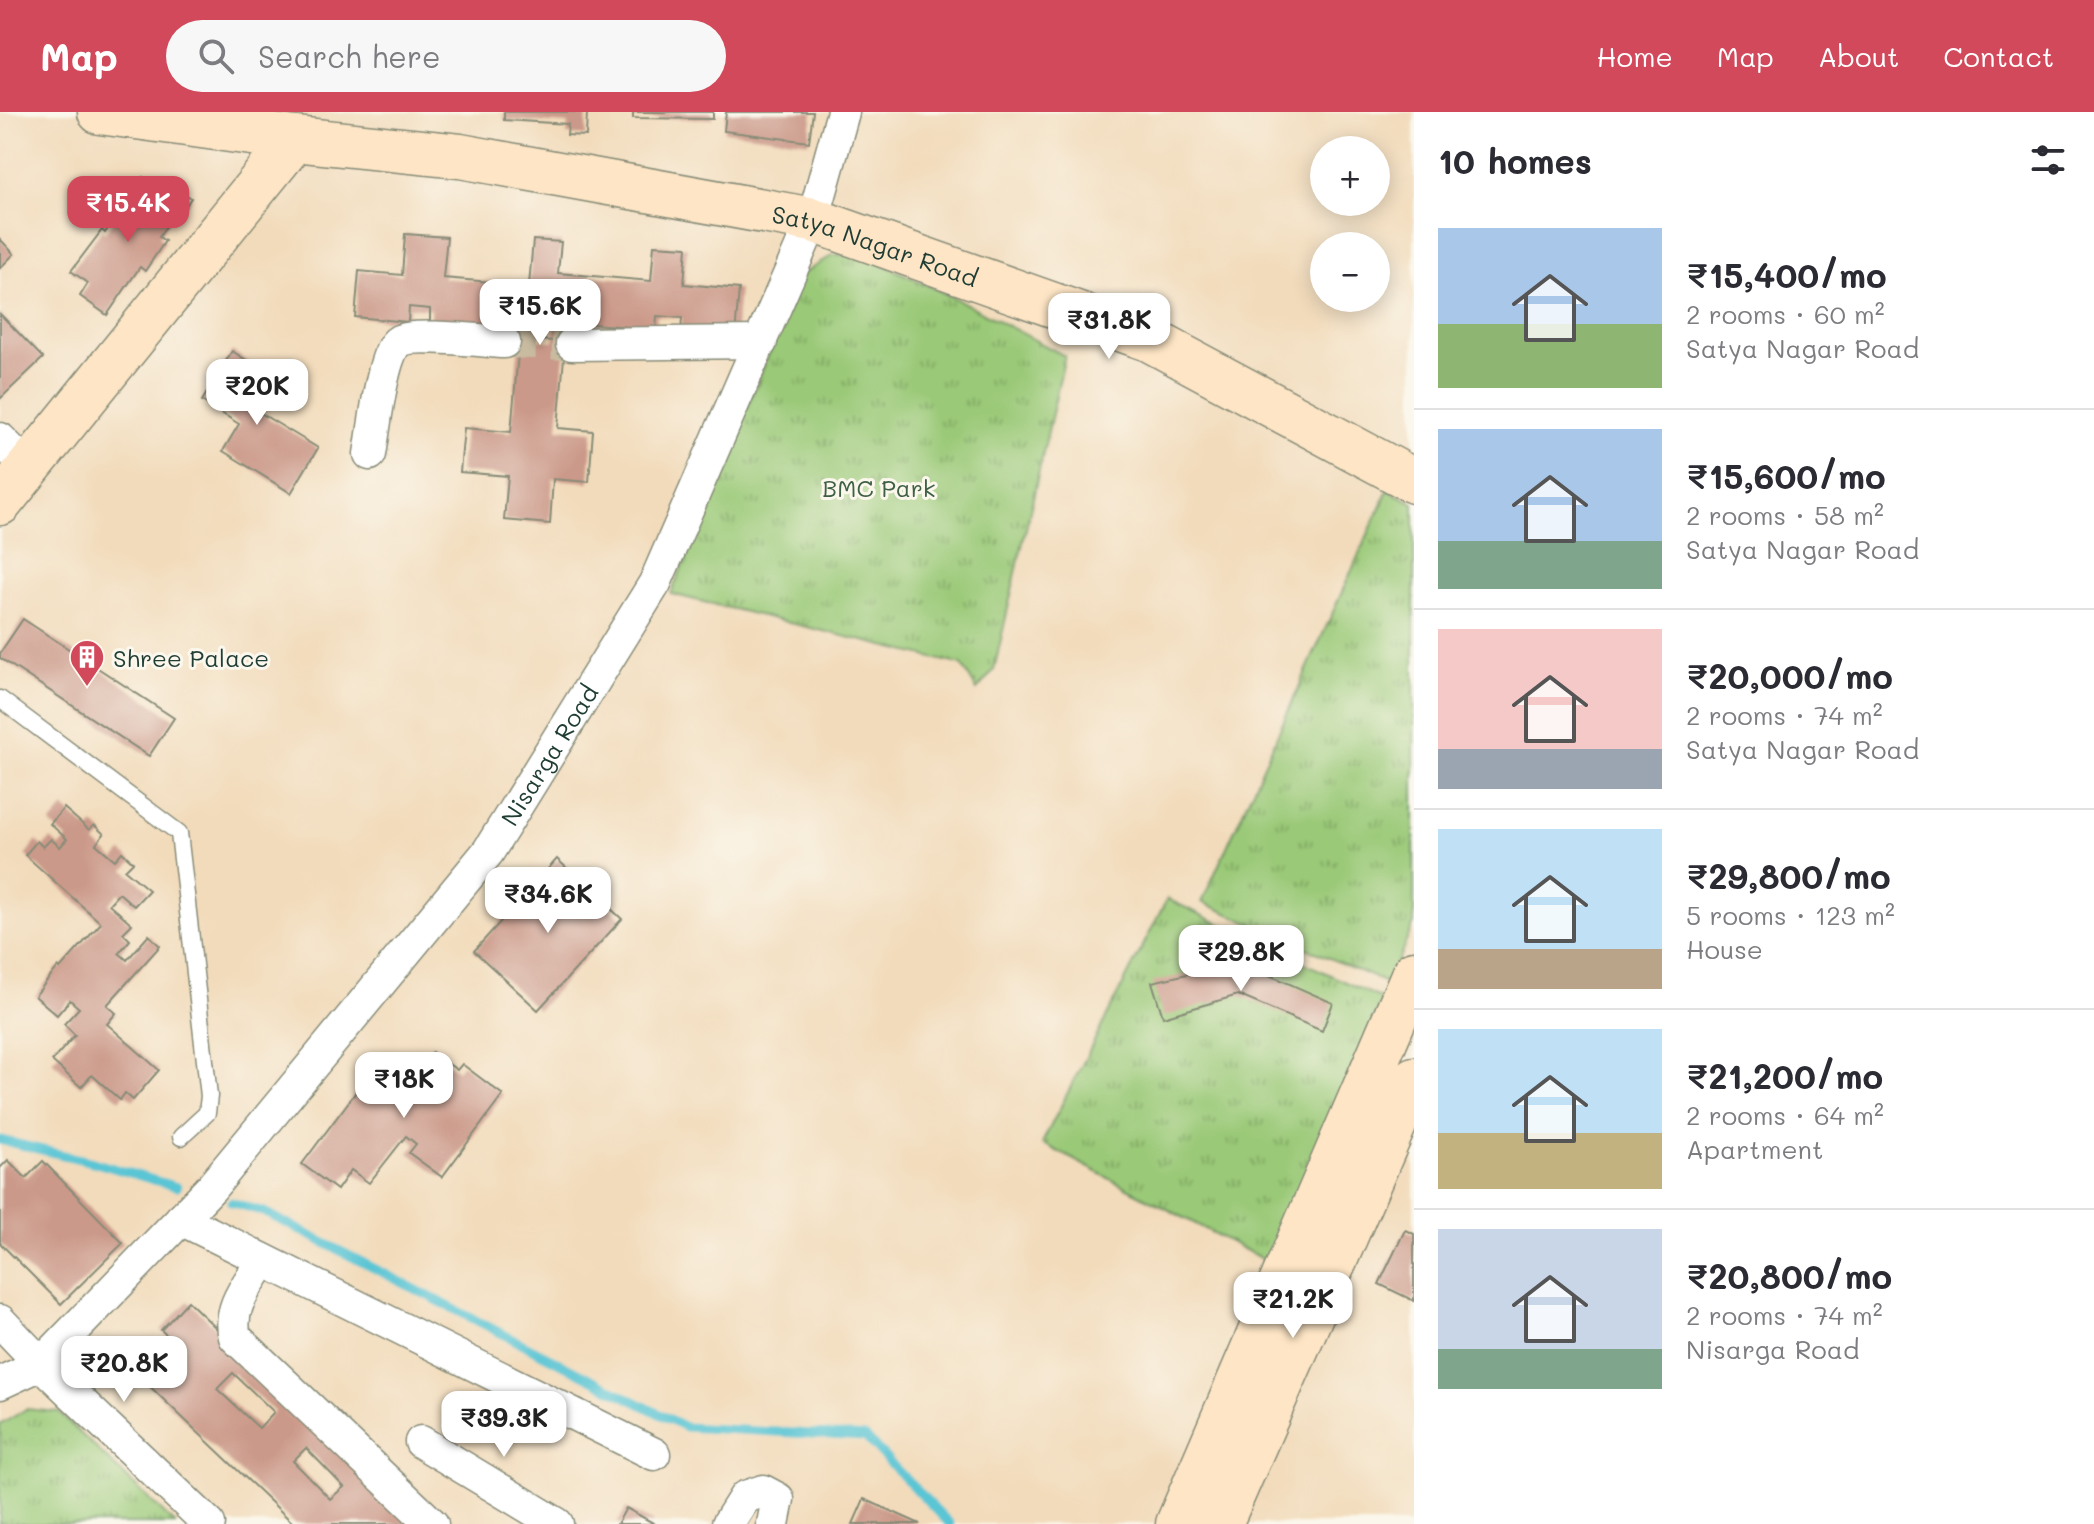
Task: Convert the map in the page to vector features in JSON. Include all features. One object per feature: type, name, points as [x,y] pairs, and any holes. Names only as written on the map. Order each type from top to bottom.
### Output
[{"type":"street","name":"Satya Nagar Road","points":[[100,112],[295,139],[460,156],[813,220],[1149,339],[1414,481]]},
{"type":"street","name":"Nisarga Road","points":[[0,1383],[41,1364],[211,1188],[488,852],[655,583],[813,220],[843,112]]},
{"type":"street","points":[[0,503],[15,453],[295,139]]},
{"type":"street","points":[[370,454],[386,367],[392,348],[398,341],[414,338],[504,342]]},
{"type":"street","points":[[572,344],[761,342]]},
{"type":"street","points":[[1220,1524],[1385,1133],[1414,973]]},
{"type":"street","points":[[1178,1524],[1414,1079]]},
{"type":"street","points":[[181,1219],[654,1454]]},
{"type":"street","points":[[263,1260],[237,1303],[231,1322],[235,1337],[432,1524]]},
{"type":"street","points":[[0,1321],[209,1524]]},
{"type":"street","points":[[421,1442],[557,1524]]},
{"type":"street","points":[[728,1524],[745,1497],[763,1491],[778,1499],[773,1524]]},
{"type":"lane","points":[[0,699],[179,833],[209,1096],[207,1113],[181,1137]]},
{"type":"green space","name":"BMC Park","points":[[861,254],[961,301],[1065,356],[994,670],[977,690],[962,665],[671,594],[801,275],[833,255]]},
{"type":"green space","points":[[1388,490],[1414,503],[1414,923],[1388,984],[1202,902]]},
{"type":"green space","points":[[1167,899],[1382,999],[1268,1262],[1042,1143]]},
{"type":"green space","points":[[26,1409],[58,1412],[175,1524],[0,1524],[0,1425]]},
{"type":"building","points":[[504,112],[587,112],[586,136],[567,135],[568,124],[504,120]]},
{"type":"building","points":[[633,112],[713,112],[713,119],[633,118]]},
{"type":"building","points":[[726,112],[813,112],[809,142],[724,131]]},
{"type":"building","points":[[143,177],[162,190],[167,182],[191,198],[180,214],[176,211],[159,237],[165,241],[145,271],[140,267],[107,315],[80,296],[88,283],[71,271],[102,230],[105,233],[120,211],[117,209],[120,204],[128,209],[138,194],[134,191]]},
{"type":"building","points":[[405,234],[447,237],[443,278],[529,285],[533,240],[561,242],[558,273],[651,281],[654,245],[687,247],[684,284],[739,289],[735,336],[681,332],[682,318],[657,316],[656,329],[567,322],[558,428],[593,431],[589,482],[553,479],[550,524],[504,520],[508,476],[460,472],[464,428],[511,432],[520,331],[430,324],[430,309],[409,307],[408,322],[355,317],[359,271],[402,275]],"holes":[[[538,310],[556,312],[554,341],[536,340]]]},
{"type":"building","points":[[0,239],[14,254],[0,268]]},
{"type":"building","points":[[0,314],[43,358],[0,399]]},
{"type":"building","points":[[232,351],[267,373],[247,405],[318,448],[291,493],[223,451],[239,424],[202,401]]},
{"type":"building","name":"Shree Palace","points":[[23,619],[174,718],[149,756],[0,658],[0,653]]},
{"type":"building","points":[[64,808],[89,830],[94,825],[104,834],[96,844],[115,860],[122,852],[133,862],[125,870],[149,890],[134,906],[119,893],[109,904],[132,924],[123,933],[130,940],[119,953],[127,960],[149,935],[160,946],[107,1005],[116,1013],[107,1024],[159,1070],[133,1100],[125,1093],[120,1100],[92,1075],[81,1087],[52,1061],[75,1035],[64,1024],[79,1008],[70,1000],[57,1015],[35,996],[101,923],[25,855],[37,841],[43,847],[51,839],[60,847],[67,839],[50,824]]},
{"type":"building","points":[[557,859],[622,919],[538,1010],[474,951]]},
{"type":"building","points":[[1240,962],[1333,1003],[1322,1031],[1238,995],[1163,1017],[1152,982]]},
{"type":"building","points":[[432,1052],[457,1070],[462,1064],[503,1095],[442,1177],[409,1153],[416,1144],[406,1136],[369,1183],[351,1170],[337,1190],[302,1164],[383,1056],[412,1078]]},
{"type":"building","points":[[8,1160],[26,1178],[43,1161],[123,1243],[61,1304],[0,1243],[0,1168]]},
{"type":"building","points":[[1405,1230],[1414,1234],[1414,1301],[1379,1284]]},
{"type":"building","points":[[188,1301],[420,1524],[294,1524],[141,1378],[175,1343],[161,1330]],"holes":[[[233,1373],[274,1412],[259,1428],[217,1389]],[[306,1448],[344,1487],[330,1499],[293,1461]]]},
{"type":"building","points":[[864,1499],[920,1524],[853,1524]]},
{"type":"building","points":[[626,1508],[655,1524],[617,1524]]},
{"type":"waterway","points":[[0,1140],[93,1162],[177,1187]]},
{"type":"waterway","points":[[231,1202],[264,1212],[685,1427],[865,1437],[950,1524]]},
{"type":"tunnel","points":[[504,342],[572,344]]},
{"type":"place","name":"Shree Palace","points":[[87,688]]}]
